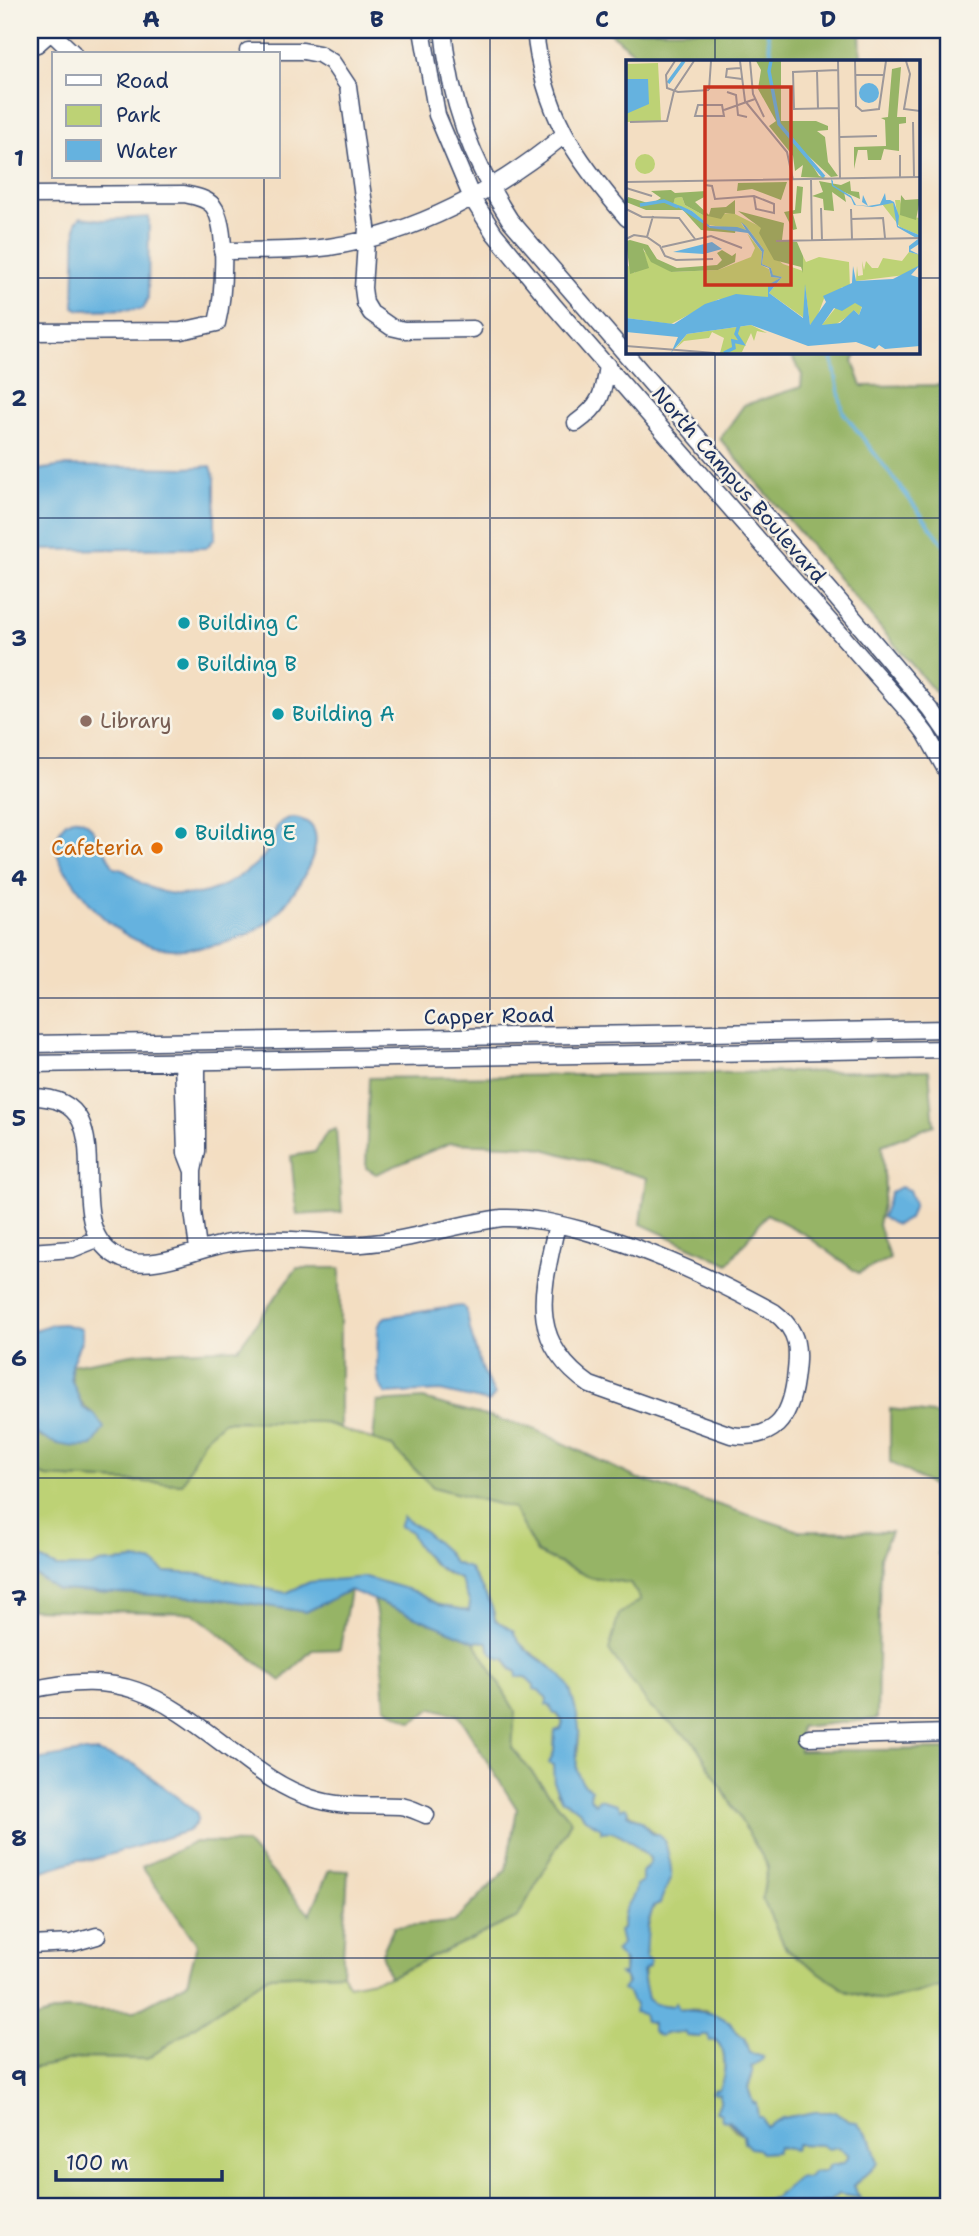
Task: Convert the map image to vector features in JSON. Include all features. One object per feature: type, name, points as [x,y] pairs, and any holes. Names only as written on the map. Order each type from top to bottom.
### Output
[{"type":"street","name":"North Campus Boulevard","points":[[422,30],[437,115],[472,198],[494,233],[913,717],[949,775]]},
{"type":"street","name":"North Campus Boulevard","points":[[443,30],[454,97],[471,150],[490,189],[526,240],[834,595],[931,710],[949,736]]},
{"type":"street","points":[[534,30],[542,75],[564,135],[600,187],[626,217]]},
{"type":"street","points":[[30,46],[52,31],[72,52]]},
{"type":"street","points":[[248,51],[303,51],[319,54],[332,62],[348,86],[368,227],[363,288],[365,303],[371,313],[380,321],[404,330],[473,330]]},
{"type":"street","points":[[222,251],[327,247],[366,240],[420,222],[490,189],[564,135]]},
{"type":"street","points":[[30,195],[184,194],[198,197],[212,204],[222,233],[223,290],[217,323],[181,331],[30,332]]},
{"type":"street","points":[[576,423],[592,411],[602,394],[607,365]]},
{"type":"street","points":[[819,609],[834,595]]},
{"type":"street","name":"Capper Road","points":[[30,1045],[949,1028]]},
{"type":"street","name":"Capper Road","points":[[30,1064],[949,1049]]},
{"type":"street","points":[[190,1062],[191,1108],[186,1153],[192,1171],[198,1249]]},
{"type":"street","points":[[30,1097],[51,1099],[66,1106],[84,1127],[88,1143],[89,1209],[92,1228],[107,1250],[120,1258],[152,1264],[198,1249],[267,1240],[360,1245],[502,1218],[519,1217],[557,1224],[651,1252],[701,1273],[784,1319],[792,1329],[799,1354],[792,1402],[785,1416],[774,1428],[758,1435],[731,1435],[590,1385],[576,1375],[556,1353],[542,1312],[544,1285],[557,1224]]},
{"type":"street","points":[[30,1252],[72,1249],[97,1239]]},
{"type":"street","points":[[30,1690],[74,1682],[129,1687],[172,1705],[259,1771],[292,1790],[333,1804],[356,1807],[403,1806],[426,1815]]},
{"type":"street","points":[[809,1737],[949,1733]]},
{"type":"street","points":[[30,1945],[72,1943],[97,1936]]},
{"type":"green space","points":[[607,30],[860,30],[861,60],[643,60]]},
{"type":"green space","points":[[790,354],[857,354],[853,361],[862,386],[949,385],[949,711],[720,439],[744,405],[801,387],[802,375]]},
{"type":"green space","points":[[929,1070],[934,1125],[882,1145],[885,1190],[878,1225],[890,1259],[858,1273],[803,1233],[767,1214],[728,1264],[641,1224],[647,1178],[533,1146],[450,1143],[376,1174],[366,1168],[369,1078]]},
{"type":"green space","points":[[336,1129],[342,1212],[297,1215],[291,1156],[315,1152],[327,1132]]},
{"type":"green space","points":[[297,1268],[340,1268],[340,1428],[322,1422],[224,1421],[204,1439],[182,1484],[46,1477],[30,1470],[30,1430],[42,1438],[95,1415],[84,1405],[77,1393],[72,1380],[71,1365],[138,1353],[238,1348]]},
{"type":"green space","points":[[423,1399],[534,1429],[636,1478],[799,1531],[891,1532],[880,1557],[877,1719],[800,1727],[799,1751],[949,1749],[949,1985],[882,2001],[846,1991],[786,1949],[762,1898],[768,1866],[695,1743],[650,1707],[609,1650],[619,1614],[641,1600],[630,1583],[590,1577],[537,1553],[513,1508],[433,1487],[391,1446],[373,1440],[377,1402]]},
{"type":"green space","points":[[890,1409],[949,1416],[949,1554],[938,1554],[938,1489],[890,1462]]},
{"type":"green space","points":[[224,1421],[322,1422],[391,1446],[433,1487],[513,1508],[537,1553],[590,1577],[630,1582],[641,1600],[650,1707],[695,1743],[768,1866],[762,1898],[846,1991],[882,2001],[949,1985],[949,2206],[819,2206],[839,2194],[859,2197],[853,2186],[878,2163],[871,2140],[842,2115],[766,2127],[764,2121],[758,2118],[756,2103],[753,2103],[748,2088],[753,2072],[750,2067],[763,2057],[750,2053],[745,2038],[705,2010],[679,2009],[676,2003],[673,2006],[655,2004],[648,1999],[645,1989],[644,1953],[653,1907],[660,1904],[663,1888],[665,1840],[627,1812],[599,1800],[595,1804],[590,1798],[591,1789],[583,1783],[577,1769],[579,1729],[555,1672],[546,1662],[521,1645],[513,1631],[495,1620],[488,1600],[469,1568],[454,1563],[446,1551],[410,1531],[430,1560],[444,1572],[460,1579],[470,1603],[469,1611],[440,1605],[413,1591],[310,1582],[286,1593],[198,1574],[165,1572],[154,1563],[137,1560],[100,1563],[91,1567],[56,1567],[30,1554],[30,1470],[46,1477],[182,1484],[204,1439]]},
{"type":"green space","points":[[30,1571],[58,1590],[216,1598],[306,1612],[350,1590],[340,1649],[312,1650],[281,1681],[193,1613],[30,1609]]},
{"type":"green space","points":[[374,1600],[474,1641],[515,1711],[512,1748],[571,1821],[518,1917],[389,1977],[382,1953],[394,1927],[454,1922],[506,1870],[517,1809],[458,1715],[433,1708],[412,1722],[385,1707],[381,1646]]},
{"type":"green space","points":[[474,1641],[488,1642],[489,1650],[505,1658],[510,1669],[526,1677],[541,1691],[563,1723],[561,1729],[555,1731],[553,1765],[557,1793],[579,1810],[585,1819],[633,1842],[650,1858],[642,1881],[624,1913],[624,1974],[621,1974],[626,1978],[628,1993],[648,2022],[667,2033],[685,2032],[688,2036],[699,2037],[708,2035],[723,2047],[725,2075],[719,2089],[721,2114],[735,2130],[778,2147],[797,2144],[838,2147],[848,2154],[848,2158],[843,2163],[830,2165],[825,2171],[813,2172],[807,2178],[798,2178],[775,2198],[758,2201],[759,2206],[30,2206],[30,2069],[80,2058],[147,2059],[268,1976],[342,1973],[349,1985],[389,1977],[518,1917],[571,1821],[512,1748],[515,1711]]},
{"type":"green space","points":[[195,1842],[246,1843],[310,1915],[329,1870],[348,1871],[342,1973],[268,1976],[147,2059],[80,2058],[30,2069],[30,2020],[66,2009],[135,2011],[187,1983],[197,1944],[142,1867]]},
{"type":"water","points":[[81,217],[103,220],[149,217],[148,298],[143,309],[80,310],[74,307],[76,222]]},
{"type":"water","points":[[64,466],[211,466],[215,479],[215,538],[206,548],[35,550],[31,517],[37,470]]},
{"type":"water","points":[[292,818],[308,823],[315,833],[315,848],[300,882],[278,912],[259,928],[229,942],[207,947],[167,949],[135,940],[121,932],[85,898],[64,869],[57,852],[57,838],[62,826],[72,819],[79,819],[93,830],[114,868],[125,871],[154,889],[176,894],[198,894],[226,884],[245,873],[266,853],[280,822]]},
{"type":"water","points":[[900,1187],[909,1190],[914,1204],[909,1219],[895,1225],[882,1217],[891,1192]]},
{"type":"water","points":[[460,1306],[466,1310],[478,1357],[495,1395],[489,1402],[440,1391],[386,1394],[379,1384],[377,1371],[378,1328],[381,1321],[385,1317]]},
{"type":"water","points":[[63,1324],[82,1329],[82,1339],[71,1365],[71,1379],[83,1408],[95,1415],[104,1428],[92,1446],[60,1444],[30,1430],[30,1332],[49,1325]]},
{"type":"water","points":[[403,1517],[425,1532],[446,1551],[454,1563],[469,1568],[488,1600],[495,1620],[513,1631],[525,1648],[567,1683],[579,1725],[577,1770],[584,1784],[591,1789],[590,1798],[595,1804],[599,1799],[617,1804],[621,1809],[625,1807],[627,1814],[641,1821],[652,1834],[658,1834],[665,1840],[671,1879],[660,1904],[653,1907],[648,1924],[646,1958],[651,1961],[642,1971],[648,1999],[655,2004],[672,2006],[676,2002],[679,2009],[719,2016],[745,2038],[750,2053],[763,2057],[751,2067],[753,2072],[748,2088],[753,2103],[756,2103],[758,2117],[762,2117],[766,2127],[782,2118],[815,2112],[836,2112],[848,2121],[856,2122],[871,2140],[878,2163],[853,2186],[860,2198],[839,2194],[819,2206],[759,2206],[758,2201],[775,2198],[799,2177],[807,2178],[813,2172],[825,2171],[830,2165],[843,2163],[848,2154],[838,2147],[828,2149],[821,2145],[797,2144],[794,2150],[778,2147],[776,2152],[761,2153],[750,2148],[744,2142],[743,2135],[729,2121],[722,2120],[721,2114],[716,2112],[720,2094],[712,2093],[713,2090],[719,2089],[725,2063],[723,2051],[716,2040],[710,2041],[708,2035],[687,2036],[685,2032],[659,2036],[652,2031],[652,2023],[645,2022],[643,2014],[634,2012],[636,2004],[623,1990],[628,1983],[620,1974],[624,1974],[625,1962],[615,1951],[622,1944],[619,1931],[623,1929],[625,1911],[636,1885],[642,1881],[642,1872],[650,1863],[650,1858],[622,1836],[601,1832],[601,1828],[562,1800],[554,1784],[553,1765],[549,1763],[554,1752],[555,1731],[561,1729],[563,1722],[550,1706],[546,1705],[547,1700],[541,1691],[534,1689],[534,1685],[526,1677],[517,1677],[516,1671],[511,1669],[505,1658],[501,1659],[491,1653],[488,1642],[474,1641],[350,1590],[306,1612],[216,1598],[57,1590],[30,1571],[30,1554],[56,1567],[91,1567],[100,1563],[137,1560],[154,1563],[165,1572],[198,1574],[286,1593],[310,1582],[366,1577],[413,1591],[440,1605],[469,1611],[470,1603],[460,1579],[437,1566],[424,1553],[410,1531],[399,1526]]},
{"type":"water","points":[[96,1752],[134,1764],[196,1812],[196,1823],[188,1831],[30,1875],[30,1761]]},
{"type":"waterway","points":[[767,30],[773,60]]},
{"type":"waterway","points":[[831,354],[843,412],[949,551]]},
{"type":"place","name":"Building C","points":[[184,623]]},
{"type":"place","name":"Building B","points":[[183,664]]},
{"type":"place","name":"Building A","points":[[278,714]]},
{"type":"place","name":"Library","points":[[86,721]]},
{"type":"place","name":"Building E","points":[[181,833]]},
{"type":"place","name":"Cafeteria","points":[[157,848]]}]
